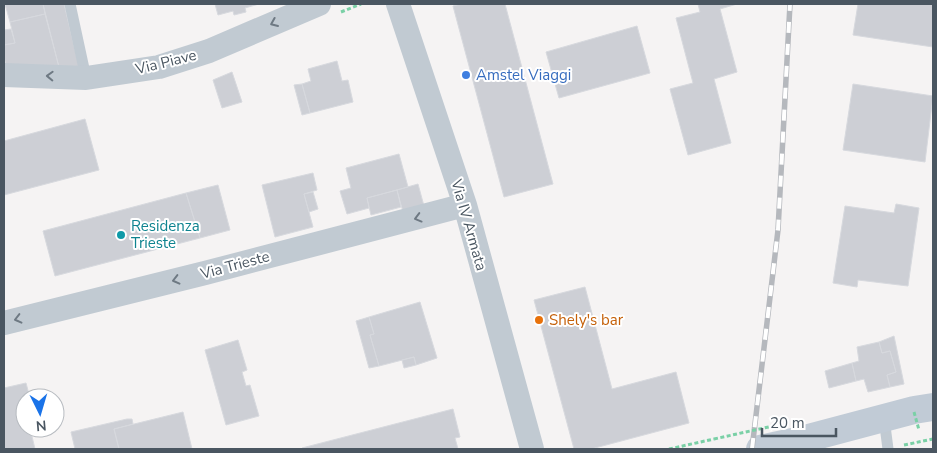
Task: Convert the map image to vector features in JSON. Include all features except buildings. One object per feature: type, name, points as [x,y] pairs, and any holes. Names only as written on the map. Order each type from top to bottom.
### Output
[{"type":"street","name":"Via Piave","points":[[4,75],[86,78],[160,67],[209,52],[319,4]]},
{"type":"street","name":"Via IV Armata","points":[[398,4],[465,205],[532,449]]},
{"type":"street","name":"Via Trieste","points":[[4,323],[465,205]]},
{"type":"street","points":[[785,444],[886,435],[925,415]]},
{"type":"lane","points":[[70,4],[86,78]]},
{"type":"path","points":[[886,435],[933,439]]},
{"type":"path","points":[[669,449],[714,439],[785,444]]},
{"type":"railway","points":[[752,449],[778,230],[790,4]]},
{"type":"place","name":"Amstel Viaggi","points":[[466,75]]},
{"type":"place","name":"Residenza Trieste","points":[[121,235]]},
{"type":"place","name":"Shely's bar","points":[[539,320]]}]
